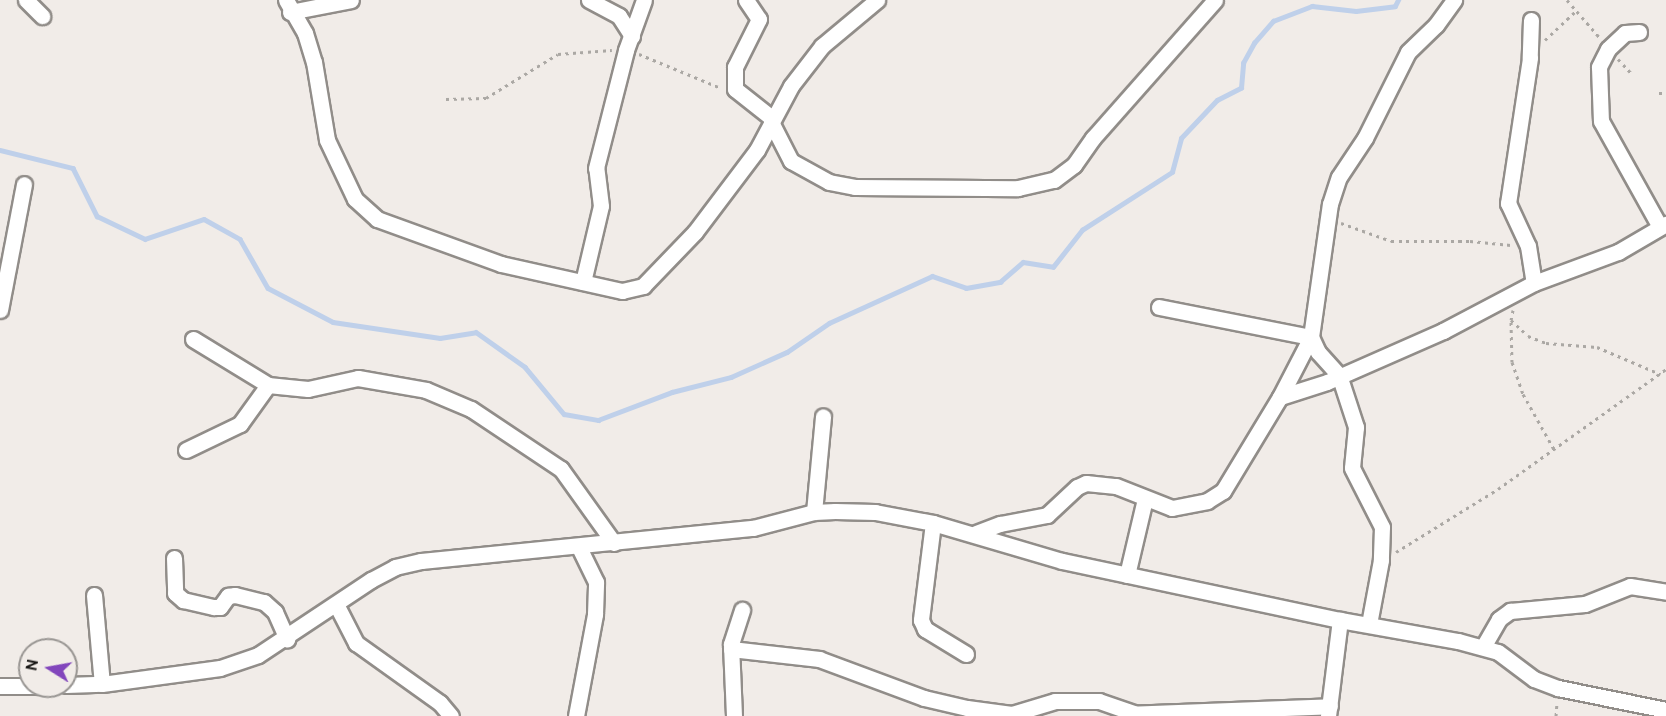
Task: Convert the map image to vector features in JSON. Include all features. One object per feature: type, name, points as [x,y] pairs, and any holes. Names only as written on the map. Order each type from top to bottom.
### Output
[{"type":"street","points":[[26,0],[42,16]]},
{"type":"street","points":[[351,0],[288,6],[304,33],[314,62],[327,140],[355,199],[377,219],[501,264],[622,291],[643,286],[668,262],[733,185],[772,120],[822,46],[877,0]]},
{"type":"street","points":[[589,0],[619,16],[629,43]]},
{"type":"street","points":[[583,282],[601,206],[596,168],[629,43],[644,0]]},
{"type":"street","points":[[746,0],[759,18],[735,68],[735,89],[772,120],[791,161],[829,182],[855,187],[1018,188],[1054,180],[1074,165],[1093,138],[1215,0]]},
{"type":"street","points":[[976,533],[1000,524],[1047,515],[1077,487],[1086,483],[1116,486],[1172,508],[1190,507],[1223,491],[1280,397],[1311,337],[1328,219],[1339,177],[1365,138],[1400,66],[1454,0]]},
{"type":"street","points":[[1531,20],[1530,58],[1508,203],[1528,246],[1534,283]]},
{"type":"street","points":[[1280,397],[1443,331],[1534,283],[1618,252],[1663,226],[1601,121],[1599,67],[1608,49],[1625,33],[1639,32]]},
{"type":"street","points":[[0,310],[24,184]]},
{"type":"street","points":[[1159,307],[1311,337]]},
{"type":"street","points":[[1311,337],[1318,352],[1339,375],[1356,427],[1352,468],[1379,515],[1381,560],[1369,624]]},
{"type":"street","points":[[193,339],[268,385],[308,389],[358,378],[426,390],[471,409],[561,469],[614,543]]},
{"type":"street","points":[[186,450],[240,424],[268,385]]},
{"type":"street","points":[[814,512],[823,416]]},
{"type":"street","points":[[1127,575],[1145,499]]},
{"type":"street","points":[[78,685],[102,684],[220,668],[258,655],[287,639],[395,567],[469,555],[579,547],[753,528],[814,512],[875,512],[976,533],[1062,561],[1340,620],[1483,647],[1498,652],[1546,683],[1666,710]]},
{"type":"street","points":[[933,523],[921,620],[925,629],[966,654]]},
{"type":"street","points":[[576,716],[595,614],[596,582],[579,547]]},
{"type":"street","points":[[174,558],[175,592],[183,600],[220,607],[228,596],[235,595],[264,602],[275,612],[287,639]]},
{"type":"street","points":[[1483,647],[1499,619],[1510,611],[1585,604],[1630,586],[1666,592]]},
{"type":"street","points":[[94,595],[102,684]]},
{"type":"street","points":[[337,606],[357,643],[437,710],[451,716]]},
{"type":"street","points":[[734,716],[731,649],[742,610]]},
{"type":"street","points":[[1112,716],[1329,711],[1340,620]]},
{"type":"street","points":[[731,649],[819,659],[924,698],[966,708],[1012,714],[1055,700],[1099,701],[1134,714]]},
{"type":"street","points":[[0,686],[18,686]]},
{"type":"path","points":[[446,99],[486,98],[558,54],[629,43],[724,90]]},
{"type":"path","points":[[1659,93],[1666,93]]},
{"type":"path","points":[[1328,219],[1391,241],[1470,241],[1528,246]]},
{"type":"path","points":[[1516,293],[1511,320],[1512,362],[1523,394],[1555,451]]},
{"type":"path","points":[[1511,320],[1528,336],[1546,343],[1597,347],[1660,374]]},
{"type":"path","points":[[1381,560],[1555,451],[1666,369]]},
{"type":"waterway","points":[[0,150],[73,168],[97,216],[145,239],[204,219],[240,239],[268,288],[333,322],[440,338],[476,332],[525,367],[564,414],[598,420],[672,392],[731,377],[787,352],[829,323],[932,276],[966,288],[1000,282],[1023,262],[1053,267],[1082,230],[1172,172],[1181,138],[1217,100],[1241,88],[1243,63],[1254,43],[1273,21],[1312,6],[1356,11],[1395,6],[1398,0]]}]
